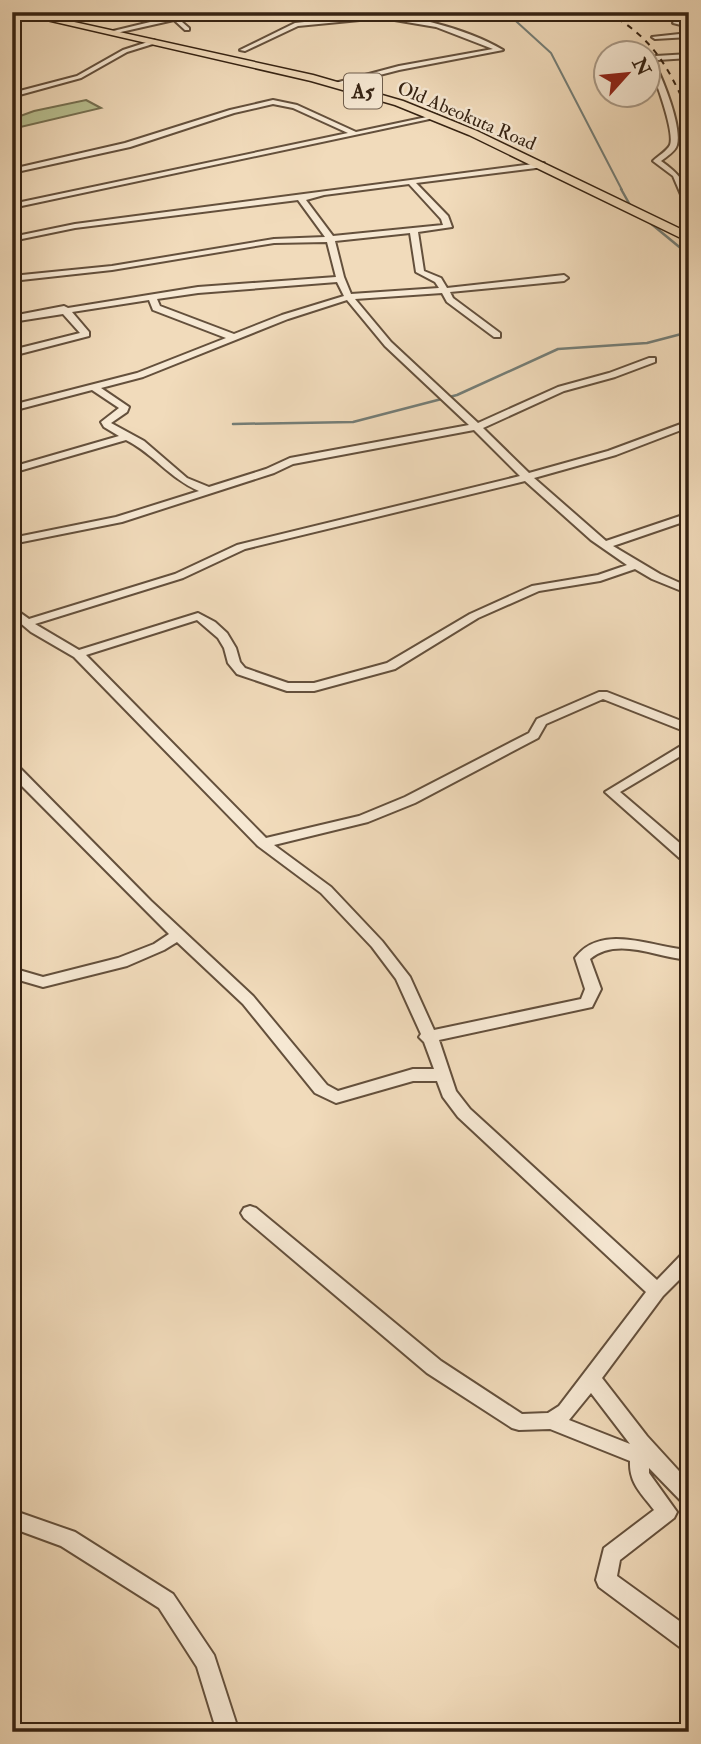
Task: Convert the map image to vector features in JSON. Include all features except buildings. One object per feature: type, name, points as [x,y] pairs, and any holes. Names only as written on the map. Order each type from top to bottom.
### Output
[{"type":"highway","name":"Old Abeokuta Road","points":[[15,12],[337,84],[436,117],[689,238]]},
{"type":"street","points":[[38,17],[56,12]]},
{"type":"street","points":[[337,84],[400,68],[500,50],[450,28],[360,12]]},
{"type":"street","points":[[112,32],[175,15],[187,29]]},
{"type":"street","points":[[243,50],[304,23],[389,16]]},
{"type":"street","points":[[675,22],[689,25]]},
{"type":"street","points":[[655,37],[689,35]]},
{"type":"street","points":[[12,95],[79,77],[125,51],[154,41]]},
{"type":"street","points":[[689,56],[656,58],[651,62],[661,81],[674,137],[671,149],[657,161],[676,175],[689,204]]},
{"type":"street","points":[[12,171],[127,145],[232,111],[273,102],[295,106],[355,134]]},
{"type":"street","points":[[12,206],[436,117]]},
{"type":"street","points":[[12,239],[75,226],[541,165]]},
{"type":"street","points":[[12,279],[112,268],[250,243],[414,232],[440,229],[449,225],[412,183]]},
{"type":"street","points":[[303,197],[331,239],[339,279],[348,297],[387,344],[476,427],[558,510],[662,582],[689,591]]},
{"type":"street","points":[[414,232],[420,272],[438,280],[446,288],[450,300],[497,335]]},
{"type":"street","points":[[12,408],[95,388],[166,366],[285,317],[348,297],[391,296],[446,288],[564,278]]},
{"type":"street","points":[[12,318],[198,290],[339,279]]},
{"type":"street","points":[[152,298],[156,308],[235,338]]},
{"type":"street","points":[[12,353],[86,334],[64,309]]},
{"type":"street","points":[[12,541],[108,523],[290,461],[476,427],[561,388],[612,375],[652,360]]},
{"type":"street","points":[[95,388],[124,407],[124,410],[106,422],[140,443],[174,474],[208,491]]},
{"type":"street","points":[[27,623],[179,576],[241,547],[270,538],[381,515],[527,477],[612,453],[689,424]]},
{"type":"street","points":[[12,470],[128,436]]},
{"type":"street","points":[[607,544],[689,516]]},
{"type":"street","points":[[78,654],[198,616],[228,642],[233,649],[234,663],[241,671],[302,689],[391,666],[474,616],[536,588],[600,578],[637,565]]},
{"type":"street","points":[[12,610],[27,623],[78,654],[263,843],[326,890],[377,944],[403,977],[449,1093],[464,1114],[657,1291]]},
{"type":"street","points":[[263,843],[363,819],[411,800],[534,735],[541,722],[603,695],[689,729]]},
{"type":"street","points":[[689,745],[612,792],[689,859]]},
{"type":"street","points":[[12,768],[248,1000],[321,1089],[336,1097],[414,1074],[442,1075]]},
{"type":"street","points":[[12,973],[43,982],[122,962],[159,947],[179,934]]},
{"type":"street","points":[[427,1037],[587,1003],[593,989],[582,958],[590,949],[629,943],[677,956],[689,955]]},
{"type":"street","points":[[250,1213],[434,1367],[519,1422],[551,1421],[646,1454]]},
{"type":"street","points":[[551,1421],[566,1412],[657,1291],[689,1258]]},
{"type":"street","points":[[592,1379],[646,1454],[689,1496]]},
{"type":"street","points":[[646,1454],[639,1475],[667,1512],[611,1555],[606,1580],[689,1641]]},
{"type":"street","points":[[12,1519],[68,1539],[166,1601],[206,1662],[228,1732]]},
{"type":"green space","points":[[86,100],[101,108],[12,129],[12,119],[34,111]]},
{"type":"waterway","points":[[506,12],[551,53],[622,190]]},
{"type":"waterway","points":[[621,189],[630,205]]},
{"type":"waterway","points":[[649,222],[689,255]]},
{"type":"waterway","points":[[233,424],[353,422],[457,395],[558,349],[647,343],[689,332]]},
{"type":"railway","points":[[607,12],[637,32],[648,43],[666,67],[689,113]]}]
